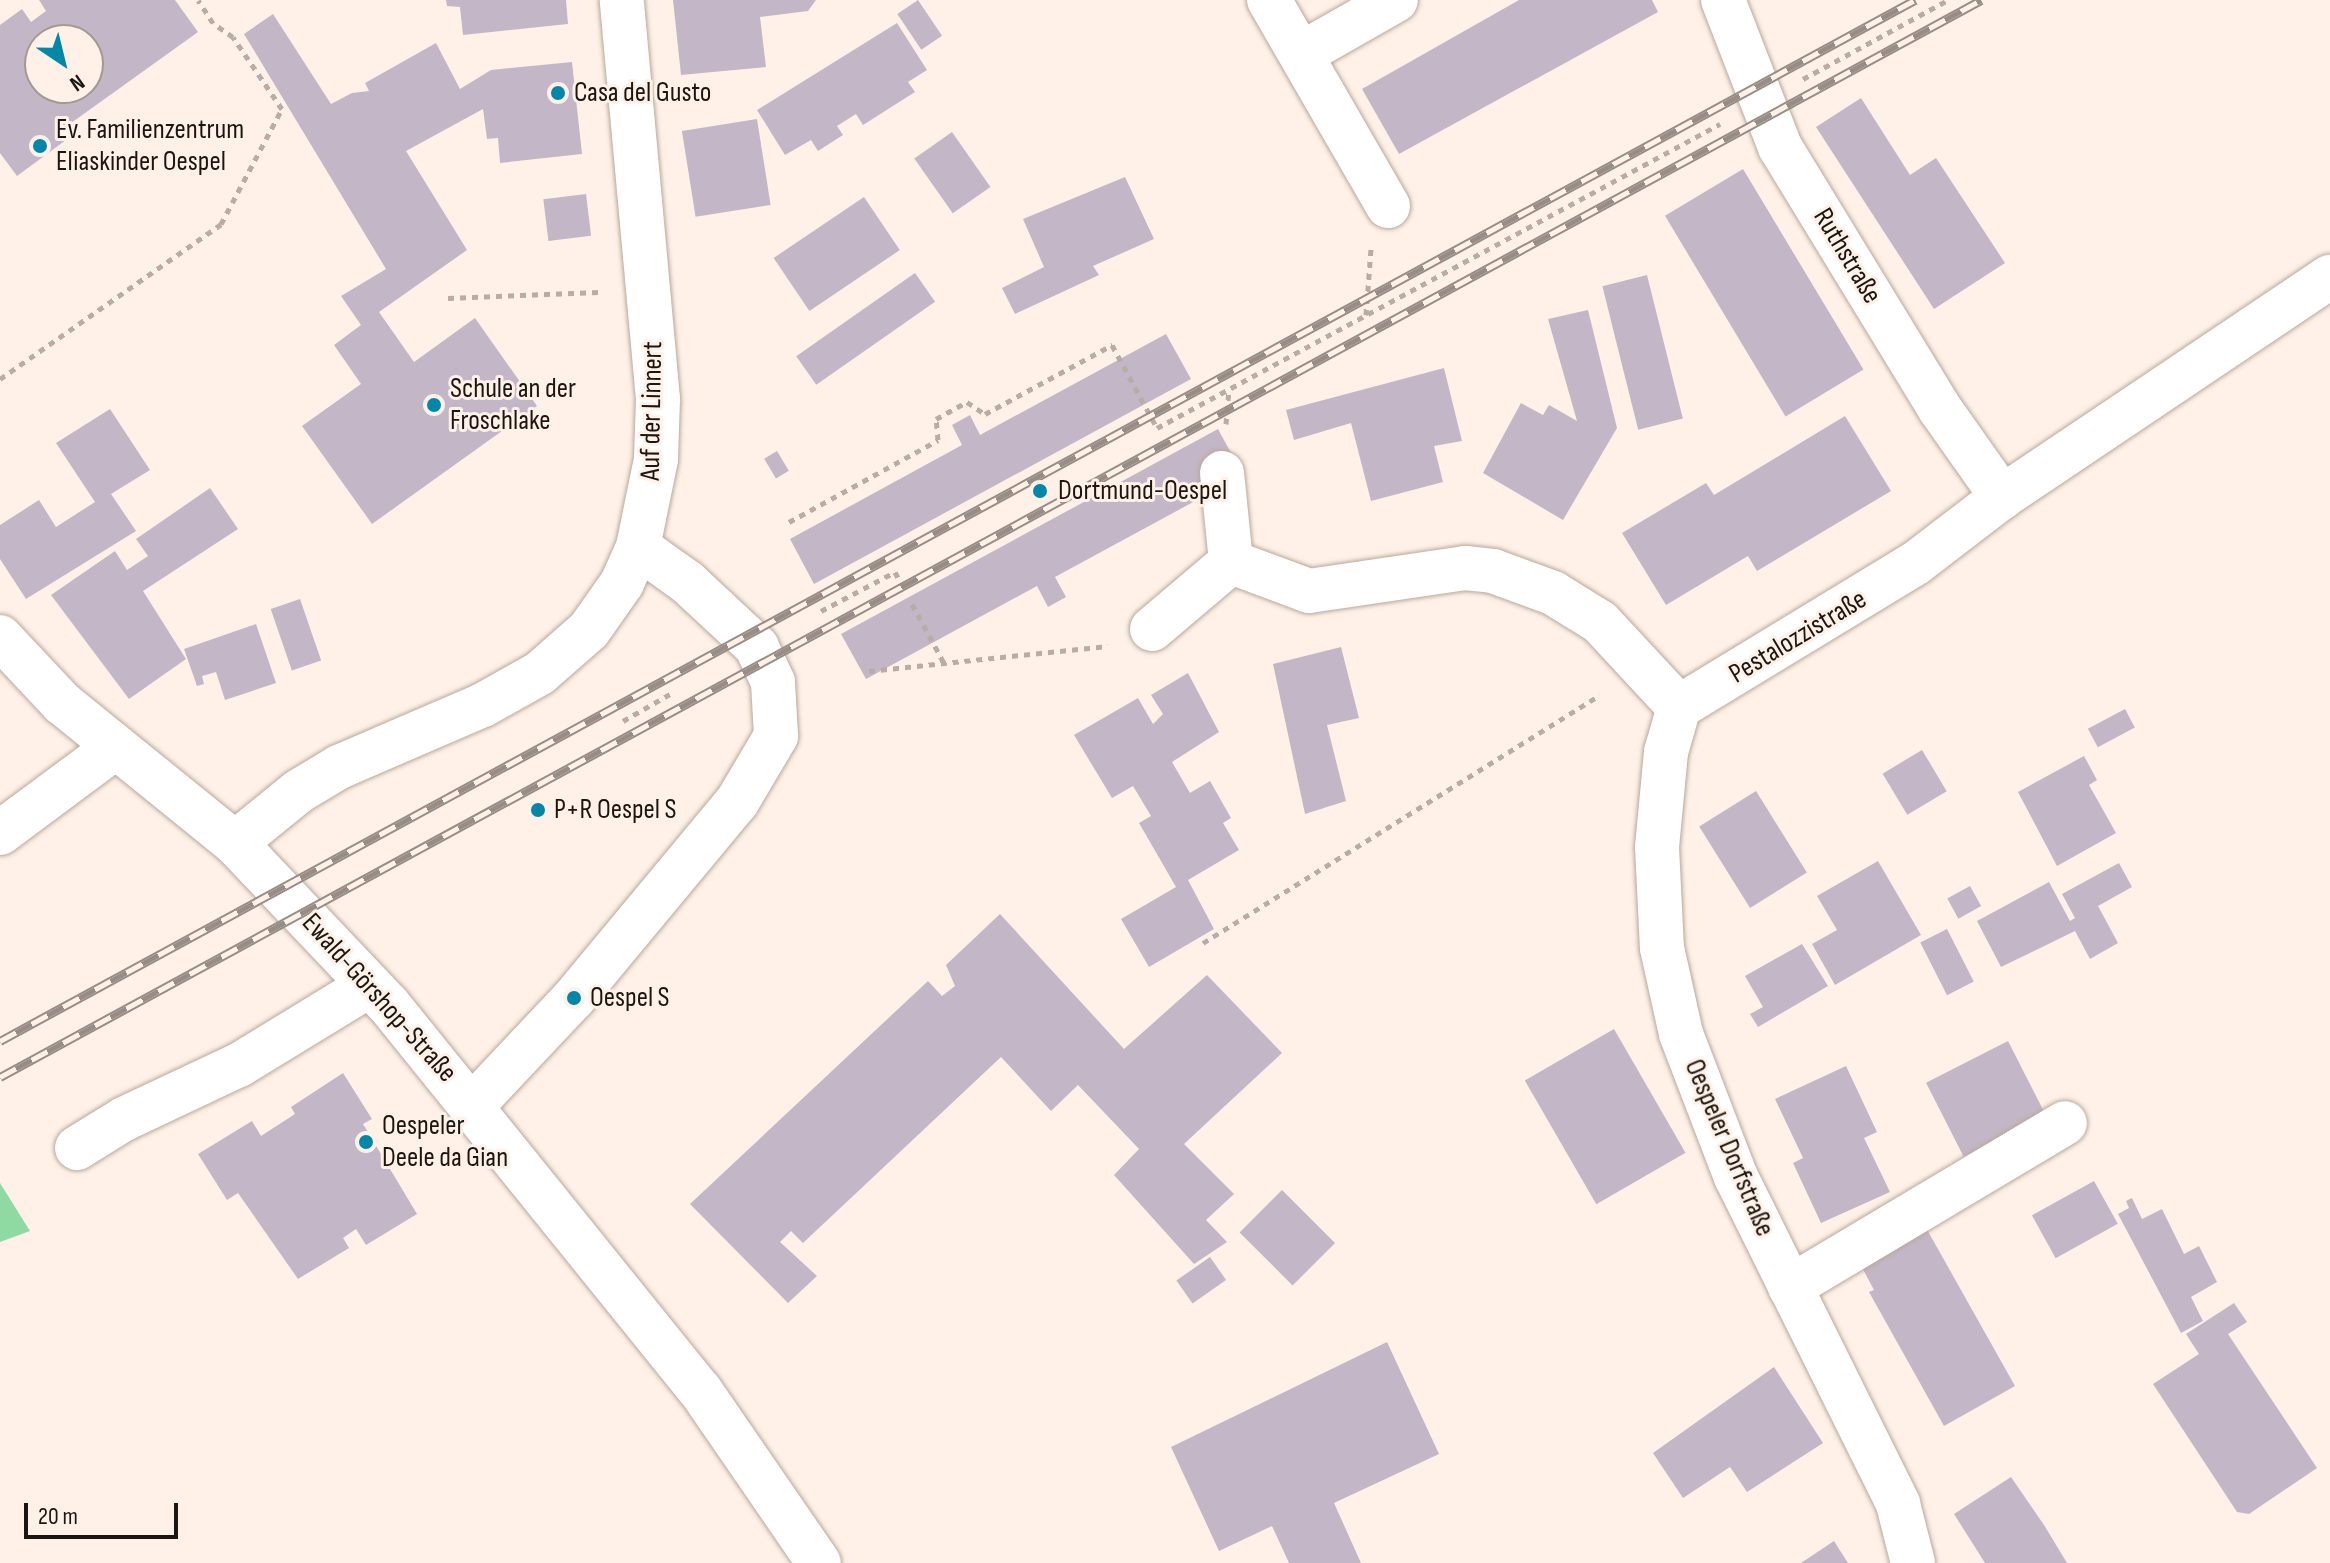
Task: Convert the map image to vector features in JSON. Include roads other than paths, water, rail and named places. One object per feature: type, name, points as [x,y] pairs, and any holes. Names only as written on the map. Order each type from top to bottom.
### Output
[{"type":"street","name":"Auf der Linnert","points":[[235,843],[299,791],[339,767],[483,705],[540,673],[607,607],[638,547],[656,459],[658,399],[622,0]]},
{"type":"street","points":[[1269,0],[1388,206]]},
{"type":"street","points":[[1301,54],[1396,0]]},
{"type":"street","name":"Ruthstraße","points":[[1723,0],[1761,101],[1794,170],[1940,409],[2002,497]]},
{"type":"street","name":"Pestalozzistraße","points":[[1679,707],[1836,616],[2002,497],[2330,277]]},
{"type":"street","points":[[1222,473],[1231,562]]},
{"type":"street","points":[[473,1105],[574,998],[737,802],[776,736],[773,682],[757,647],[687,582],[638,547]]},
{"type":"street","points":[[1152,629],[1231,562]]},
{"type":"street","points":[[1231,562],[1309,591],[1465,568],[1493,571],[1553,593],[1600,622],[1679,707]]},
{"type":"street","name":"Ewald-Görshop-Straße","points":[[0,637],[62,703],[235,843],[370,985],[473,1105],[700,1390],[819,1563]]},
{"type":"street","name":"Oespeler Dorfstraße","points":[[1679,707],[1666,752],[1657,847],[1670,990],[1714,1128],[1898,1504],[1913,1563]]},
{"type":"street","points":[[0,833],[116,747]]},
{"type":"street","points":[[77,1148],[124,1119],[239,1065],[370,985]]},
{"type":"street","points":[[1790,1287],[2065,1123]]},
{"type":"railway","points":[[0,1041],[1915,0]]},
{"type":"railway","points":[[0,1077],[1981,0]]},
{"type":"place","name":"Casa del Gusto","points":[[558,93]]},
{"type":"place","name":"Ev. Familienzentrum Eliaskinder Oespel","points":[[40,146]]},
{"type":"place","name":"Schule an der Froschlake","points":[[434,405]]},
{"type":"place","name":"Dortmund-Oespel","points":[[1040,491]]},
{"type":"place","name":"P+R Oespel S","points":[[538,810]]},
{"type":"place","name":"Oespel S","points":[[574,998]]},
{"type":"place","name":"Oespeler Deele da Gian","points":[[366,1142]]}]
